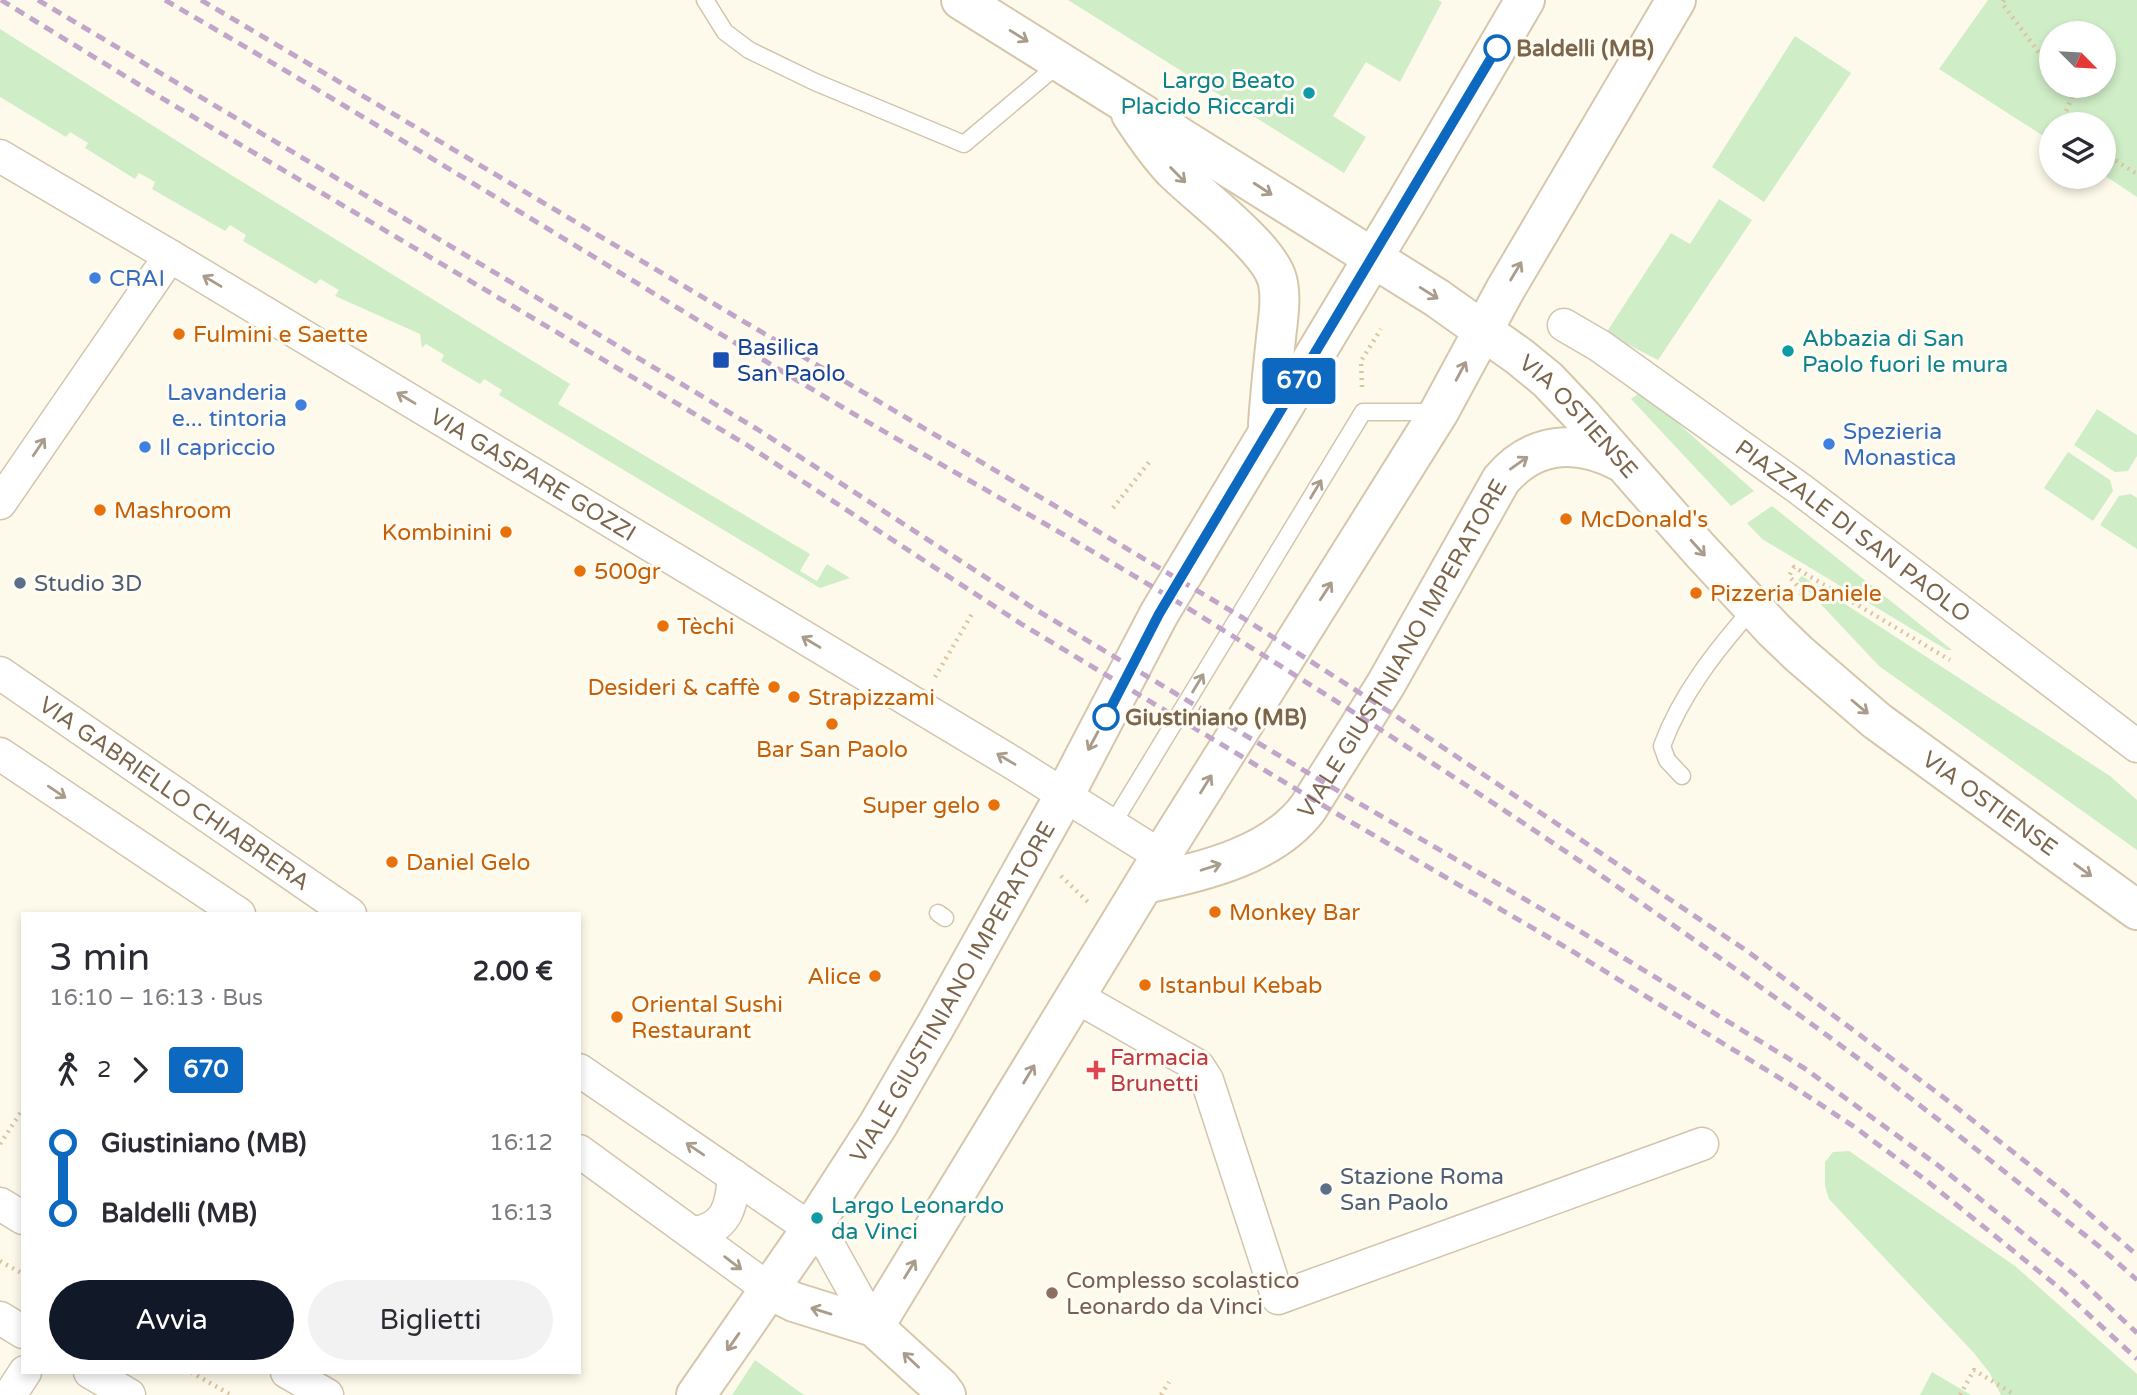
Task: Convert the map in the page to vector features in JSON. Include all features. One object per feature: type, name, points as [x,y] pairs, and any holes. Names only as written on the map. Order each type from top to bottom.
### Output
[{"type":"street","name":"VIA OSTIENSE","points":[[961,0],[1437,298],[1548,380],[1753,608],[1799,654],[1877,721],[2137,910]]},
{"type":"street","points":[[874,1327],[1075,996],[1438,412],[1676,0]]},
{"type":"street","name":"VIALE GIUSTINIANO IMPERATORE","points":[[696,1395],[770,1290],[878,1125],[1064,796],[1159,614],[1373,258],[1522,1]]},
{"type":"street","points":[[1123,100],[1149,141],[1172,169],[1248,240],[1266,259],[1277,277],[1279,296],[1267,433]]},
{"type":"street","name":"VIA GASPARE GOZZI","points":[[0,156],[1064,796]]},
{"type":"street","points":[[0,503],[170,256]]},
{"type":"street","name":"PIAZZALE DI SAN PAOLO","points":[[1564,325],[1600,346],[1800,489],[2137,746]]},
{"type":"street","name":"VIALE GIUSTINIANO IMPERATORE","points":[[1064,796],[1112,825],[1153,870],[1192,872],[1243,855],[1273,840],[1297,821],[1308,808],[1385,684],[1501,480],[1525,458],[1546,450],[1569,447],[1592,449],[1619,461]]},
{"type":"street","name":"VIA GABRIELLO CHIABRERA","points":[[0,673],[347,912]]},
{"type":"street","points":[[0,754],[236,912]]},
{"type":"street","points":[[1075,996],[1198,1066],[1207,1080],[1278,1298],[1702,1144]]},
{"type":"street","points":[[581,1071],[811,1229],[830,1248],[874,1327],[946,1395]]},
{"type":"street","points":[[581,1152],[770,1290],[794,1302],[874,1327]]},
{"type":"street","points":[[694,1233],[716,1227],[725,1216],[731,1202],[734,1176]]},
{"type":"street","points":[[0,1205],[21,1217]]},
{"type":"street","points":[[0,1318],[21,1331]]},
{"type":"street","points":[[10,1395],[24,1374]]},
{"type":"street","points":[[93,1374],[129,1395]]},
{"type":"street","points":[[290,1374],[327,1395]]},
{"type":"lane","points":[[705,0],[725,32],[749,50],[815,82],[964,144],[1062,62]]},
{"type":"lane","points":[[1112,825],[1363,412],[1438,412]]},
{"type":"lane","points":[[1682,776],[1667,760],[1662,746],[1670,724],[1718,649],[1753,608]]},
{"type":"path","points":[[2004,0],[2002,3],[2039,53]]},
{"type":"path","points":[[2116,161],[2137,174]]},
{"type":"path","points":[[1363,412],[1361,361],[1381,329]]},
{"type":"path","points":[[1113,508],[1150,461]]},
{"type":"path","points":[[1800,596],[1803,592],[1789,576],[1794,567],[1950,660]]},
{"type":"path","points":[[918,706],[972,614]]},
{"type":"path","points":[[1060,875],[1096,909]]},
{"type":"path","points":[[0,1144],[21,1112]]},
{"type":"path","points":[[0,1261],[21,1273]]},
{"type":"path","points":[[1960,1395],[1974,1370],[2015,1395]]},
{"type":"path","points":[[194,1374],[231,1395]]},
{"type":"path","points":[[1161,1395],[1169,1382]]},
{"type":"green space","name":"Largo Beato Placido Riccardi","points":[[1068,0],[1442,2],[1400,82],[1366,62],[1333,116],[1366,137],[1344,173]]},
{"type":"green space","points":[[1988,0],[2137,0],[2137,197],[2116,183],[2116,112],[2039,112],[2039,133],[1939,69]]},
{"type":"green space","points":[[0,29],[570,384],[558,404],[810,554],[800,571],[817,581],[827,564],[850,578],[820,588],[499,395],[502,390],[484,379],[480,384],[441,361],[444,355],[426,344],[422,348],[420,334],[335,296],[339,290],[320,279],[316,284],[243,241],[246,235],[230,225],[225,231],[152,189],[155,182],[139,173],[135,179],[85,148],[88,143],[70,132],[66,137],[0,97]]},
{"type":"green space","points":[[1795,36],[1851,73],[1764,202],[1712,167]]},
{"type":"green space","points":[[1719,199],[1752,220],[1658,360],[1606,333],[1671,233],[1690,244]]},
{"type":"green space","points":[[1642,391],[1754,491],[1731,506],[1631,399]]},
{"type":"green space","points":[[2097,409],[2137,435],[2137,456],[2128,471],[2115,472],[2074,445]]},
{"type":"green space","points":[[2068,452],[2110,480],[2113,491],[2093,521],[2044,488]]},
{"type":"green space","points":[[2131,494],[2137,498],[2137,549],[2100,525],[2119,496]]},
{"type":"green space","points":[[1772,506],[1952,650],[1947,650],[1762,539],[1747,523]]},
{"type":"green space","points":[[1802,576],[2110,776],[2137,800],[2137,850],[1879,666],[1798,580]]},
{"type":"green space","points":[[1849,1151],[2015,1266],[2137,1374],[2137,1395],[2001,1395],[1989,1372],[1973,1352],[1829,1199],[1825,1186],[1825,1162],[1833,1152]]},
{"type":"green space","points":[[755,1360],[804,1395],[732,1395]]},
{"type":"green space","points":[[1932,1372],[1971,1395],[1920,1395]]},
{"type":"railway","points":[[1,0],[747,445],[1023,625],[1567,948],[1791,1085],[1856,1128],[1927,1181],[2062,1290],[2137,1359]]},
{"type":"railway","points":[[38,0],[757,429],[1033,608],[1350,798],[1578,930],[1804,1068],[1939,1166],[2075,1275],[2137,1333]]},
{"type":"railway","points":[[165,0],[397,137],[837,404],[1182,605],[1398,741],[1711,951],[1787,1006],[1952,1131],[2100,1247],[2137,1280]]},
{"type":"railway","points":[[201,0],[1243,618],[1396,716],[1747,951],[1943,1097],[2064,1192],[2137,1255]]},
{"type":"bus line","name":"670","points":[[1106,717],[1159,614],[1497,48]]},
{"type":"place","name":"Baldelli (MB)","points":[[1497,48]]},
{"type":"place","name":"Largo Beato Placido Riccardi","points":[[1309,93]]},
{"type":"place","name":"CRAI","points":[[95,278]]},
{"type":"place","name":"Fulmini e Saette","points":[[179,334]]},
{"type":"place","name":"Abbazia di San Paolo fuori le mura","points":[[1788,351]]},
{"type":"place","name":"Basilica San Paolo","points":[[721,360]]},
{"type":"place","name":"Lavanderia e... tintoria","points":[[301,405]]},
{"type":"place","name":"Spezieria Monastica","points":[[1829,444]]},
{"type":"place","name":"Il capriccio","points":[[145,447]]},
{"type":"place","name":"Mashroom","points":[[100,510]]},
{"type":"place","name":"McDonald's","points":[[1566,519]]},
{"type":"place","name":"Kombinini","points":[[506,532]]},
{"type":"place","name":"500gr","points":[[580,571]]},
{"type":"place","name":"Studio 3D","points":[[20,583]]},
{"type":"place","name":"Pizzeria Daniele","points":[[1696,593]]},
{"type":"place","name":"Tèchi","points":[[663,626]]},
{"type":"place","name":"Desideri & caffè","points":[[774,687]]},
{"type":"place","name":"Strapizzami","points":[[794,697]]},
{"type":"place","name":"Giustiniano (MB)","points":[[1106,717]]},
{"type":"place","name":"Bar San Paolo","points":[[832,724]]},
{"type":"place","name":"Super gelo","points":[[994,805]]},
{"type":"place","name":"Daniel Gelo","points":[[392,862]]},
{"type":"place","name":"Monkey Bar","points":[[1215,912]]},
{"type":"place","name":"Alice","points":[[875,976]]},
{"type":"place","name":"Istanbul Kebab","points":[[1145,985]]},
{"type":"place","name":"Oriental Sushi Restaurant","points":[[617,1017]]},
{"type":"place","name":"Farmacia Brunetti","points":[[1096,1070]]},
{"type":"place","name":"Stazione Roma San Paolo","points":[[1326,1189]]},
{"type":"place","name":"Largo Leonardo da Vinci","points":[[817,1218]]},
{"type":"place","name":"Complesso scolastico Leonardo da Vinci","points":[[1052,1293]]}]
